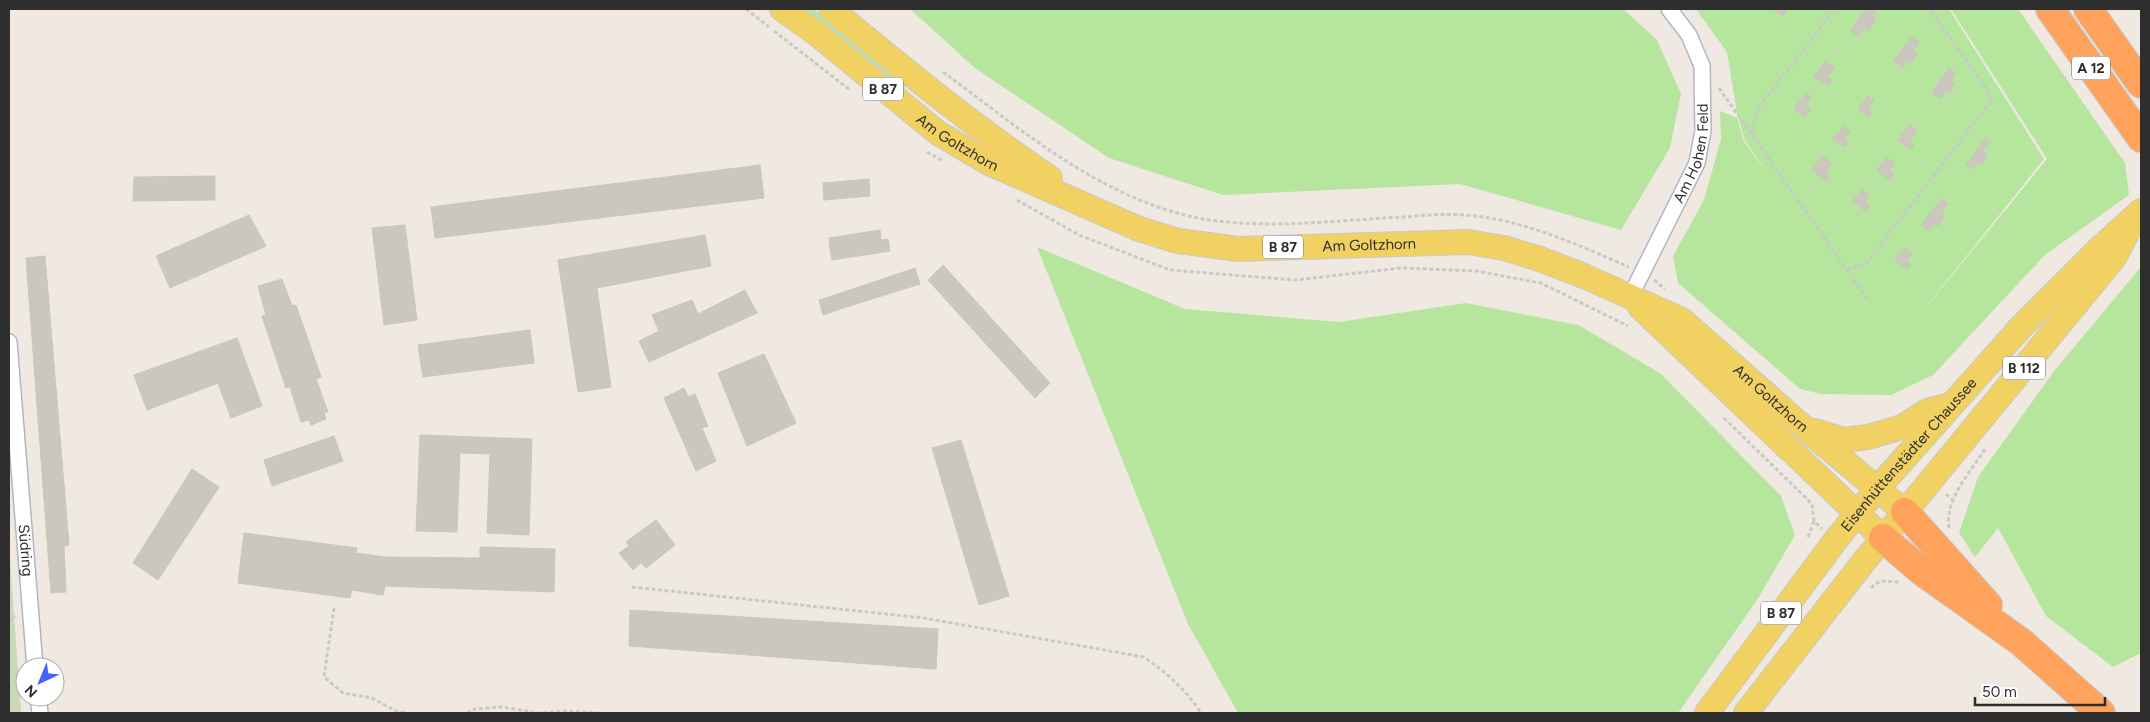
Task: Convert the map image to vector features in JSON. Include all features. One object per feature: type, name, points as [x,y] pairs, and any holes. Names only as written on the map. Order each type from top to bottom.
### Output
[{"type":"highway","name":"A 12","points":[[2050,9],[2137,132]]},
{"type":"highway","name":"A 12","points":[[2088,9],[2141,84]]},
{"type":"highway","points":[[1905,512],[2021,642]]},
{"type":"highway","points":[[1883,538],[1920,570],[2021,642],[2101,713]]},
{"type":"main road","name":"Am Goltzhorn","points":[[782,9],[817,34],[938,133],[989,163],[1139,229],[1178,241],[1238,249],[1468,242],[1504,248],[1540,259],[1584,276],[1682,320],[1794,420],[1905,512]]},
{"type":"main road","name":"Am Goltzhorn","points":[[831,9],[910,75],[1000,144],[1103,214]]},
{"type":"main road","name":"Eisenhüttenstädter Chaussee","points":[[1707,713],[1835,540],[1877,489],[2021,327],[2098,250],[2138,215]]},
{"type":"main road","name":"Eisenhüttenstädter Chaussee","points":[[1746,713],[1883,538],[2114,258],[2138,215]]},
{"type":"main road","name":"Am Goltzhorn","points":[[1630,297],[1883,538]]},
{"type":"main road","points":[[1794,420],[1822,435],[1843,440],[1868,437],[1893,430],[1902,427],[1927,411],[1952,405]]},
{"type":"street","name":"Am Hohen Feld","points":[[1630,297],[1697,163],[1703,131],[1702,66],[1689,35],[1669,9]]},
{"type":"street","name":"Südring","points":[[9,342],[33,657]]},
{"type":"path","points":[[746,9],[853,92]]},
{"type":"path","points":[[1752,133],[1759,107],[1835,9]]},
{"type":"path","points":[[1847,270],[1867,263],[1993,98],[1930,9]]},
{"type":"path","points":[[1702,66],[1752,133],[1868,300]]},
{"type":"path","points":[[938,68],[1089,176],[1135,198],[1186,216],[1225,221],[1275,223],[1432,215],[1474,216],[1545,233],[1642,272]]},
{"type":"path","points":[[925,150],[948,164]]},
{"type":"path","points":[[1014,198],[1078,235],[1170,270],[1294,280],[1401,268],[1476,271],[1541,283],[1633,330]]},
{"type":"path","points":[[1724,417],[1812,504],[1814,521],[1808,537]]},
{"type":"path","points":[[1939,550],[1951,538],[1948,518],[1952,499]]},
{"type":"path","points":[[1814,521],[1835,540]]},
{"type":"path","points":[[1862,564],[1880,581]]},
{"type":"path","points":[[1867,590],[1880,581],[1909,583],[1920,570]]},
{"type":"path","points":[[632,587],[924,618],[1144,657],[1164,670],[1192,699],[1201,713]]},
{"type":"path","points":[[334,608],[324,677],[343,693],[372,698],[396,712],[406,713]]},
{"type":"path","points":[[467,713],[475,709],[502,707],[538,713],[567,711],[602,713]]},
{"type":"green space","points":[[800,9],[814,9],[907,84],[901,92]]},
{"type":"green space","points":[[910,9],[1623,9],[1657,40],[1681,94],[1670,148],[1621,230],[1460,184],[1223,195],[1109,158],[975,68]]},
{"type":"green space","points":[[1696,9],[1949,9],[2044,159],[1909,328],[2047,159],[1951,9],[2018,9],[2125,163],[2129,195],[2045,255],[1933,375],[1891,395],[1821,394],[1800,389],[1678,283],[1673,256],[1704,200],[1721,139],[1720,111],[1737,118],[1744,142],[1771,177],[1745,141],[1737,113],[1727,52]]},
{"type":"green space","points":[[1037,247],[1185,309],[1339,322],[1466,303],[1578,325],[1660,373],[1781,496],[1795,535],[1759,597],[1678,713],[1238,713],[1188,624]]},
{"type":"green space","points":[[2141,267],[2141,653],[2113,667],[2046,616],[1998,528],[1975,557],[1959,533],[1978,477],[2055,370]]},
{"type":"green space","points":[[9,545],[17,657],[15,657],[15,707],[21,707],[21,713],[9,713]]},
{"type":"building","points":[[1773,9],[1784,9],[1787,10],[1783,16]]},
{"type":"building","points":[[1865,9],[1876,10],[1872,16],[1876,19],[1873,24],[1860,16]]},
{"type":"building","points":[[1860,16],[1873,24],[1868,31],[1864,28],[1859,36],[1851,31]]},
{"type":"building","points":[[1912,37],[1919,42],[1913,50],[1918,54],[1915,57],[1903,48]]},
{"type":"building","points":[[1903,48],[1915,57],[1911,63],[1908,61],[1903,68],[1893,61]]},
{"type":"building","points":[[1825,61],[1834,67],[1827,77],[1832,80],[1828,86],[1814,77]]},
{"type":"building","points":[[1949,68],[1956,73],[1951,81],[1955,83],[1952,88],[1940,80]]},
{"type":"building","points":[[1940,80],[1952,88],[1949,93],[1945,91],[1940,99],[1932,93]]},
{"type":"building","points":[[1806,93],[1811,97],[1805,106],[1810,110],[1805,117],[1794,109]]},
{"type":"building","points":[[1868,96],[1874,100],[1868,109],[1871,112],[1868,117],[1858,109]]},
{"type":"building","points":[[1909,125],[1917,131],[1909,141],[1914,145],[1911,149],[1898,140]]},
{"type":"building","points":[[1843,126],[1850,131],[1844,139],[1848,142],[1844,147],[1833,139]]},
{"type":"building","points":[[1985,138],[1990,142],[1983,152],[1988,155],[1985,159],[1975,152]]},
{"type":"building","points":[[1975,152],[1985,159],[1981,165],[1977,162],[1972,169],[1966,165]]},
{"type":"building","points":[[1822,156],[1832,163],[1825,172],[1830,175],[1826,181],[1812,171]]},
{"type":"building","points":[[1887,157],[1895,164],[1889,171],[1894,175],[1890,181],[1877,170]]},
{"type":"building","points":[[760,165],[764,198],[435,238],[431,207]]},
{"type":"building","points":[[215,176],[215,200],[133,201],[134,177]]},
{"type":"building","points":[[869,179],[870,196],[824,200],[823,183]]},
{"type":"building","points":[[1862,189],[1870,196],[1865,202],[1870,205],[1865,211],[1853,201]]},
{"type":"building","points":[[1941,199],[1948,204],[1941,213],[1945,216],[1942,221],[1931,212]]},
{"type":"building","points":[[1931,212],[1942,221],[1938,226],[1935,223],[1928,231],[1921,225]]},
{"type":"building","points":[[249,215],[266,246],[170,288],[156,256]]},
{"type":"building","points":[[405,225],[417,320],[384,325],[372,228]]},
{"type":"building","points":[[880,230],[881,240],[830,248],[829,238]]},
{"type":"building","points":[[705,235],[711,266],[597,288],[611,387],[578,392],[558,260]]},
{"type":"building","points":[[888,239],[890,251],[832,260],[830,248]]},
{"type":"building","points":[[1905,248],[1912,254],[1906,261],[1911,264],[1907,269],[1895,260]]},
{"type":"building","points":[[45,256],[69,545],[64,546],[66,592],[51,593],[26,258]]},
{"type":"building","points":[[943,265],[1050,383],[1035,398],[928,280]]},
{"type":"building","points":[[915,268],[920,284],[843,308],[838,294]]},
{"type":"building","points":[[282,279],[292,306],[296,305],[321,377],[316,379],[328,412],[324,413],[326,419],[311,425],[309,420],[301,422],[290,387],[286,388],[262,316],[266,315],[258,286]]},
{"type":"building","points":[[745,290],[757,313],[649,362],[639,341],[659,331],[652,315],[692,300],[698,314]]},
{"type":"building","points":[[838,294],[843,308],[823,315],[819,300]]},
{"type":"building","points":[[530,330],[534,363],[423,377],[418,345]]},
{"type":"building","points":[[237,338],[262,406],[231,418],[218,383],[147,410],[134,375]]},
{"type":"building","points":[[764,354],[796,423],[747,446],[718,373]]},
{"type":"building","points":[[684,388],[688,397],[695,394],[708,426],[702,428],[716,461],[696,471],[664,398]]},
{"type":"building","points":[[420,435],[532,439],[529,535],[487,533],[490,454],[460,453],[457,532],[416,531]]},
{"type":"building","points":[[334,436],[343,461],[272,486],[264,460]]},
{"type":"building","points":[[961,440],[1009,596],[979,605],[932,448]]},
{"type":"building","points":[[192,469],[219,487],[158,580],[133,563]]},
{"type":"building","points":[[656,520],[675,545],[646,568],[641,563],[633,570],[619,553],[629,546],[626,542]]},
{"type":"building","points":[[244,533],[357,548],[356,553],[385,557],[480,558],[480,547],[555,549],[554,592],[385,586],[383,595],[352,590],[350,598],[238,583]]},
{"type":"building","points":[[630,610],[938,629],[936,669],[629,646]]}]
